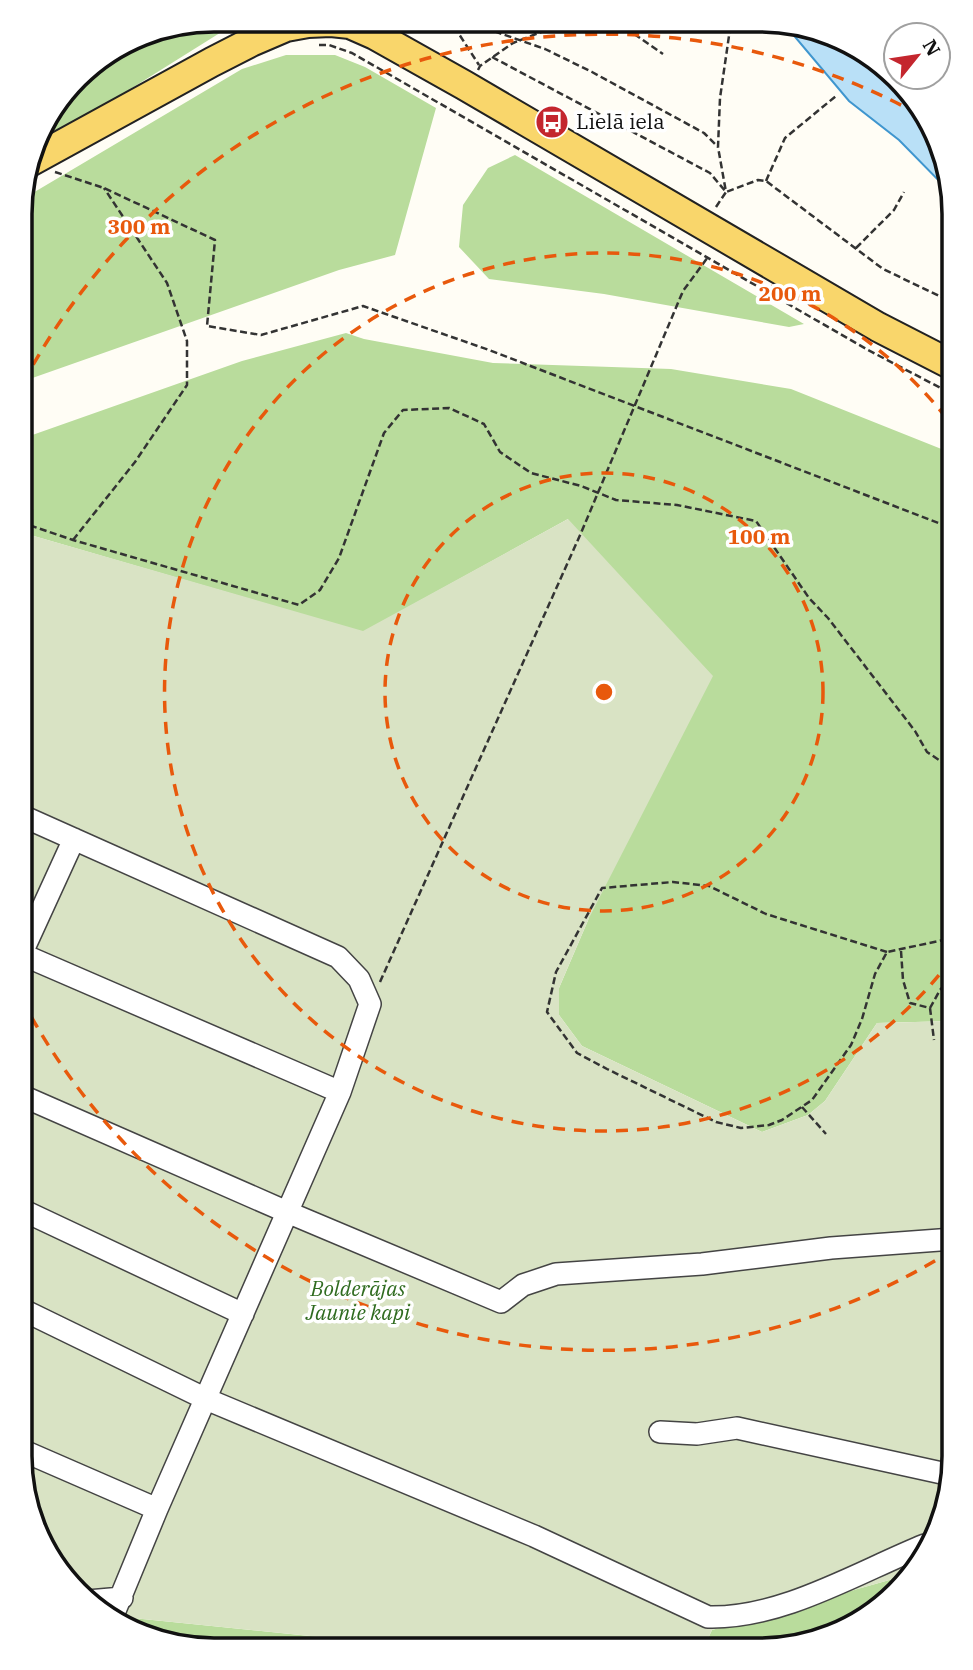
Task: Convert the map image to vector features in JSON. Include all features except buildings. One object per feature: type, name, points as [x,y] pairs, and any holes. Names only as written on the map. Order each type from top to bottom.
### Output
[{"type":"main road","points":[[39,167],[212,61],[253,32]]},
{"type":"main road","points":[[366,32],[475,78],[703,227],[878,327],[942,360]]},
{"type":"lane","points":[[32,820],[338,957],[359,979],[370,1004],[340,1092],[117,1608]]},
{"type":"lane","points":[[32,932],[74,839]]},
{"type":"lane","points":[[32,961],[340,1092]]},
{"type":"lane","points":[[32,1100],[501,1302],[523,1285],[556,1274],[702,1264],[831,1248],[941,1240]]},
{"type":"lane","points":[[32,1215],[243,1314]]},
{"type":"lane","points":[[32,1314],[206,1399],[534,1536],[708,1617],[773,1608],[844,1581],[916,1549]]},
{"type":"lane","points":[[660,1432],[697,1434],[737,1428],[940,1473]]},
{"type":"lane","points":[[32,1455],[158,1509]]},
{"type":"path","points":[[457,32],[475,78]]},
{"type":"path","points":[[495,32],[545,49],[592,72],[704,133],[718,147]]},
{"type":"path","points":[[475,78],[492,57],[519,41],[543,32]]},
{"type":"path","points":[[631,32],[663,54]]},
{"type":"path","points":[[726,192],[718,147],[720,98],[730,32]]},
{"type":"path","points":[[316,45],[329,45],[352,53],[867,350],[942,390]]},
{"type":"path","points":[[492,57],[710,173],[726,192]]},
{"type":"path","points":[[766,181],[785,138],[836,96]]},
{"type":"path","points":[[486,131],[491,124]]},
{"type":"path","points":[[39,167],[61,163]]},
{"type":"path","points":[[39,167],[104,188],[215,240],[207,326],[261,335],[363,306],[489,350],[942,524]]},
{"type":"path","points":[[703,227],[726,192],[758,180],[766,181],[883,269],[942,297]]},
{"type":"path","points":[[73,540],[135,462],[187,385],[187,341],[167,283],[104,188]]},
{"type":"path","points":[[856,248],[894,210],[904,192]]},
{"type":"path","points":[[370,1004],[581,533],[683,291],[708,257]]},
{"type":"path","points":[[32,526],[299,606],[320,590],[339,558],[384,433],[403,410],[449,408],[484,424],[500,452],[531,473],[616,500],[677,505],[756,521],[808,598],[836,628],[915,731],[927,752],[942,762]]},
{"type":"path","points":[[887,952],[875,974],[851,1045],[813,1100],[769,1125],[741,1128],[716,1122],[577,1053],[547,1012],[556,972],[602,888],[673,882],[709,886],[766,915],[887,952],[941,941]]},
{"type":"path","points":[[901,950],[903,980],[910,1003],[930,1008]]},
{"type":"path","points":[[934,1040],[930,1008],[941,988]]},
{"type":"path","points":[[802,1107],[826,1133]]},
{"type":"green space","points":[[221,32],[47,139],[62,112],[77,93],[93,77],[122,56],[166,38],[190,33]]},
{"type":"green space","points":[[286,55],[335,55],[365,67],[436,108],[395,255],[339,270],[32,378],[33,193],[242,69]]},
{"type":"green space","points":[[515,155],[804,324],[789,327],[604,294],[489,279],[459,247],[463,205],[488,168]]},
{"type":"green space","points":[[346,333],[364,339],[493,363],[671,369],[791,389],[942,449],[941,1021],[877,1023],[825,1101],[808,1115],[762,1132],[582,1046],[559,1015],[559,988],[589,918],[568,519],[363,632],[32,535],[32,435],[242,361]]},
{"type":"green space","name":"Bolderājas Jaunie kapi","points":[[568,519],[713,676],[589,918],[559,988],[559,1015],[582,1046],[762,1132],[808,1115],[825,1101],[877,1023],[941,1021],[941,1468],[938,1492],[928,1526],[917,1548],[894,1579],[712,1630],[708,1638],[329,1638],[129,1618],[103,1601],[85,1585],[56,1548],[38,1504],[32,1468],[32,535],[363,631]]},
{"type":"green space","points":[[894,1579],[870,1601],[850,1614],[807,1632],[783,1637],[708,1638],[712,1630]]},
{"type":"green space","points":[[129,1618],[329,1638],[190,1637],[144,1625]]},
{"type":"water","points":[[794,35],[829,45],[850,56],[882,80],[882,91],[893,91],[917,122],[928,144],[938,180],[899,140],[849,101]]},
{"type":"place","name":"Lielā iela","points":[[552,122]]}]
